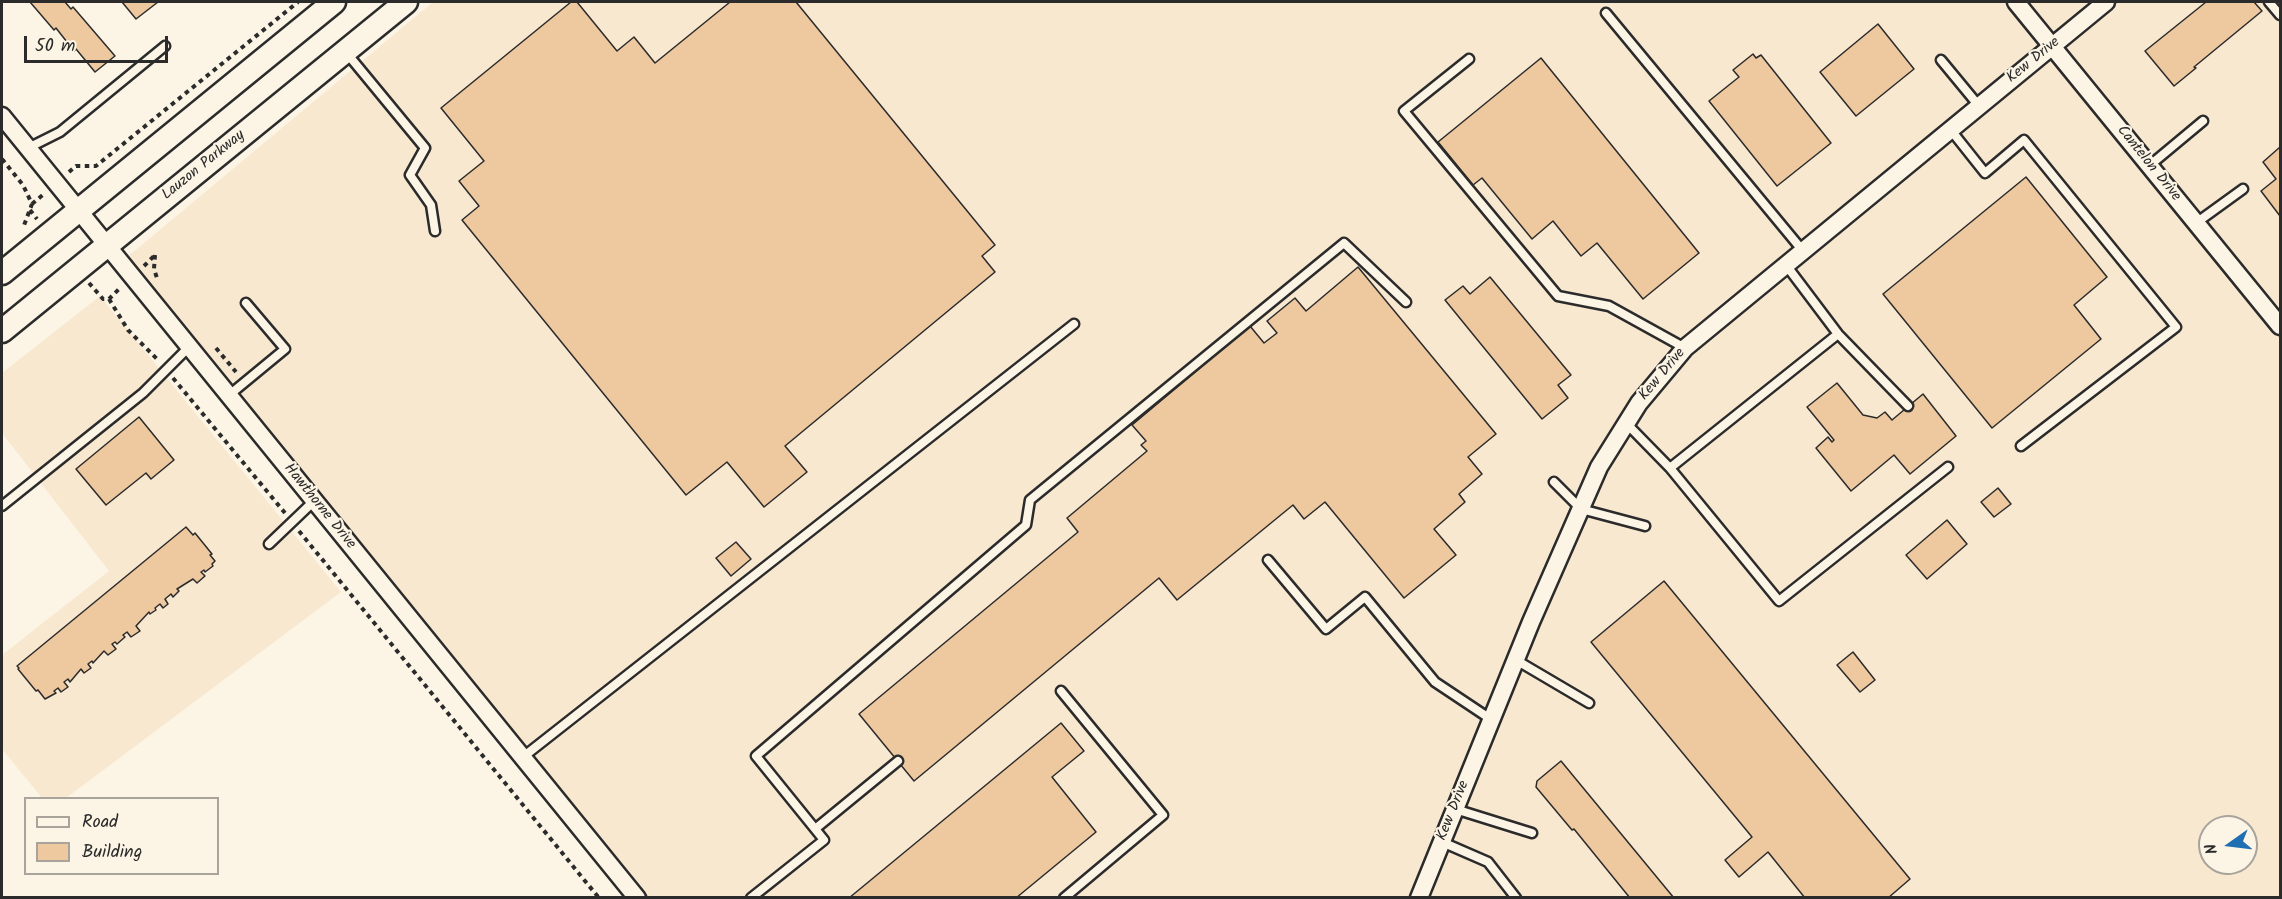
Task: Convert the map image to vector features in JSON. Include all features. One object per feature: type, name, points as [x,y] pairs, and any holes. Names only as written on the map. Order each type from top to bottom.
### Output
[{"type":"main road","points":[[2,273],[334,2]]},
{"type":"main road","name":"Lauzon Parkway","points":[[2,331],[406,2]]},
{"type":"street","name":"Cantelon Drive","points":[[2016,2],[2280,326]]},
{"type":"street","name":"Kew Drive","points":[[1419,897],[1516,660],[1599,467],[1639,403],[1685,348],[2106,2]]},
{"type":"street","name":"Hawthorne Drive","points":[[2,116],[637,897]]},
{"type":"lane","points":[[2270,2],[2280,15]]},
{"type":"lane","points":[[1606,13],[1803,250]]},
{"type":"lane","points":[[28,148],[60,132],[165,46]]},
{"type":"lane","points":[[345,51],[425,148],[410,175],[431,205],[435,231]]},
{"type":"lane","points":[[1469,59],[1404,111],[1558,296],[1609,306],[1685,348]]},
{"type":"lane","points":[[1941,60],[1979,106]]},
{"type":"lane","points":[[2150,166],[2203,121]]},
{"type":"lane","points":[[1950,129],[1985,173],[2024,140],[2176,327],[2021,447]]},
{"type":"lane","points":[[2196,223],[2243,189]]},
{"type":"lane","points":[[751,897],[824,840],[756,756],[1026,525],[1029,500],[1344,243],[1406,303]]},
{"type":"lane","points":[[1786,265],[1838,334],[1908,406]]},
{"type":"lane","points":[[228,396],[285,349],[246,303]]},
{"type":"lane","points":[[523,757],[1074,324]]},
{"type":"lane","points":[[1670,468],[1838,334]]},
{"type":"lane","points":[[2,506],[143,393],[189,347]]},
{"type":"lane","points":[[1626,423],[1670,468],[1779,602],[1948,467]]},
{"type":"lane","points":[[1554,482],[1581,509],[1645,526]]},
{"type":"lane","points":[[269,544],[314,501]]},
{"type":"lane","points":[[1268,560],[1326,629],[1365,597],[1435,682],[1492,720]]},
{"type":"lane","points":[[1516,660],[1588,703]]},
{"type":"lane","points":[[1061,691],[1163,815],[1064,897]]},
{"type":"lane","points":[[815,829],[898,761]]},
{"type":"lane","points":[[1455,809],[1532,833]]},
{"type":"lane","points":[[1442,842],[1488,862],[1516,897]]},
{"type":"path","points":[[76,166],[96,166],[298,2]]},
{"type":"path","points":[[2,159],[23,185],[32,204],[24,227],[17,233]]},
{"type":"path","points":[[103,299],[109,299],[128,330],[150,350],[599,897]]},
{"type":"shaded area","points":[[433,2],[2280,2],[2280,897],[637,897],[120,263]]},
{"type":"shaded area","points":[[100,296],[341,592],[67,797],[41,797],[2,749],[2,655],[109,571],[2,433],[2,373]]},
{"type":"building","points":[[30,2],[65,2],[71,9],[73,7],[115,56],[95,72]]},
{"type":"building","points":[[122,2],[158,2],[136,19]]},
{"type":"building","points":[[571,2],[577,2],[617,51],[634,37],[655,63],[730,2],[796,2],[995,245],[982,256],[995,272],[785,446],[807,472],[764,507],[727,462],[686,495],[462,220],[479,206],[459,181],[484,161],[441,108]]},
{"type":"building","points":[[2206,2],[2254,2],[2262,11],[2174,86],[2145,51]]},
{"type":"building","points":[[1878,24],[1914,69],[1856,116],[1820,72]]},
{"type":"building","points":[[1753,54],[1756,58],[1761,55],[1831,143],[1777,186],[1709,101],[1739,77],[1733,70]]},
{"type":"building","points":[[1541,58],[1699,253],[1643,299],[1597,243],[1581,256],[1553,221],[1532,239],[1482,178],[1473,185],[1438,142]]},
{"type":"building","points":[[2280,147],[2280,216],[2261,191],[2276,179],[2263,162]]},
{"type":"building","points":[[2026,177],[2107,277],[2074,305],[2101,339],[1992,428],[1883,294]]},
{"type":"building","points":[[1358,267],[1496,434],[1468,457],[1482,474],[1459,494],[1465,502],[1434,529],[1456,555],[1404,598],[1325,502],[1304,519],[1293,505],[1177,600],[1159,578],[914,781],[859,714],[1078,532],[1067,518],[1147,451],[1141,445],[1146,441],[1132,425],[1250,326],[1264,343],[1277,333],[1267,321],[1295,298],[1306,311]]},
{"type":"building","points":[[1490,277],[1571,375],[1558,385],[1568,398],[1542,419],[1445,300],[1463,286],[1470,294]]},
{"type":"building","points":[[1837,383],[1863,415],[1877,418],[1885,412],[1892,420],[1923,394],[1956,436],[1910,474],[1894,455],[1851,491],[1816,448],[1828,437],[1832,442],[1834,440],[1807,407]]},
{"type":"building","points":[[139,417],[174,460],[151,479],[146,473],[106,505],[76,469]]},
{"type":"building","points":[[1998,488],[2011,504],[1994,517],[1981,502]]},
{"type":"building","points":[[1947,520],[1967,544],[1927,579],[1906,555]]},
{"type":"building","points":[[186,527],[193,535],[195,533],[215,561],[213,566],[201,572],[205,576],[197,583],[193,579],[177,589],[179,591],[173,597],[171,594],[165,599],[168,604],[163,608],[160,604],[136,626],[140,631],[131,637],[127,632],[117,644],[115,642],[112,644],[116,649],[108,655],[104,651],[93,663],[92,661],[88,664],[91,668],[84,673],[81,669],[70,682],[68,679],[64,682],[68,687],[61,692],[58,688],[54,691],[56,693],[45,699],[17,666]]},
{"type":"building","points":[[736,542],[751,559],[731,576],[716,558]]},
{"type":"building","points":[[1664,581],[1910,879],[1888,898],[1805,898],[1768,852],[1739,877],[1725,860],[1752,837],[1591,642]]},
{"type":"building","points":[[1853,652],[1875,680],[1860,692],[1837,665]]},
{"type":"building","points":[[1061,723],[1084,751],[1052,777],[1096,832],[1016,898],[849,898]]},
{"type":"building","points":[[1561,761],[1674,898],[1630,898],[1574,829],[1572,830],[1536,787],[1537,781]]}]
